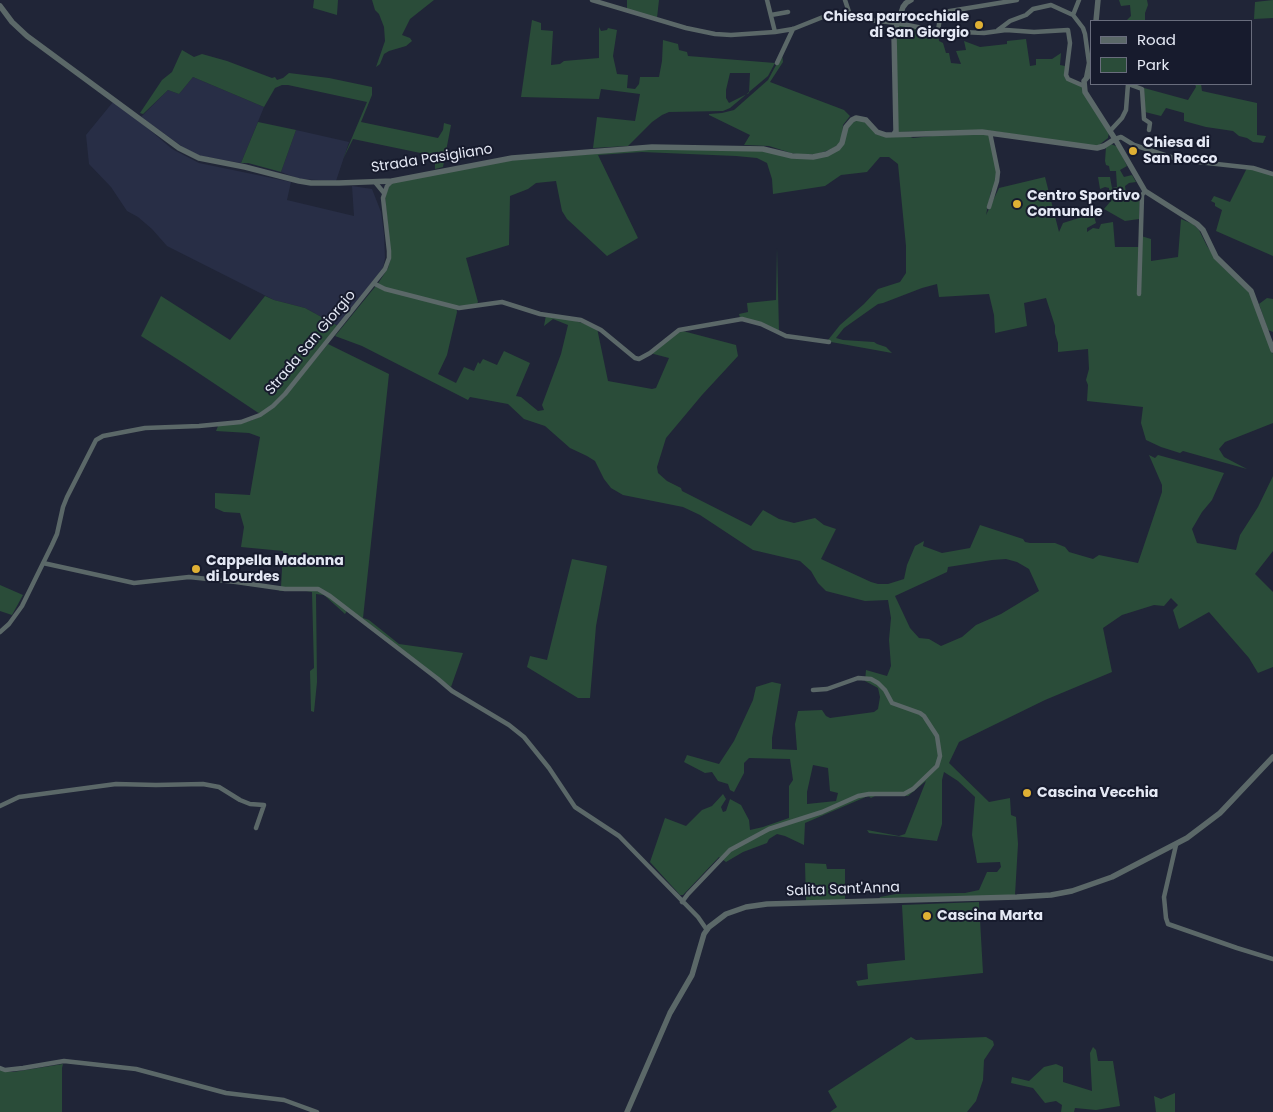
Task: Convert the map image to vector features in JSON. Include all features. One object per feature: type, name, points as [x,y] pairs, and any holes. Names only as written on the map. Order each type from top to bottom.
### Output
[{"type":"street","points":[[592,0],[704,32],[732,35],[793,29],[828,16],[897,23],[938,31],[984,33],[998,30],[1034,32],[1068,30],[1070,43],[1066,75],[1068,79],[1084,84]]},
{"type":"street","points":[[767,0],[774,32]]},
{"type":"street","points":[[845,0],[851,18]]},
{"type":"street","points":[[911,0],[906,2],[903,7],[894,34],[896,131],[894,134],[990,133],[1086,148],[1104,146],[1120,137],[1134,145],[1180,160],[1253,168],[1273,174]]},
{"type":"street","points":[[938,31],[940,17],[944,12],[1017,0]]},
{"type":"street","points":[[1072,15],[1079,0]]},
{"type":"street","points":[[1096,20],[1098,0]]},
{"type":"street","points":[[998,30],[1010,21],[1026,15],[1034,9],[1051,5],[1072,15],[1083,28],[1085,34],[1089,63],[1084,84],[1089,100],[1115,139],[1144,191],[1197,224],[1216,257],[1252,291],[1273,350]]},
{"type":"street","name":"Strada Pasigliano","points":[[0,6],[12,22],[27,36],[169,141],[190,154],[211,161],[245,167],[299,181],[325,183],[392,181],[512,158],[627,148],[763,149],[792,156],[813,157],[827,154],[838,148],[842,144],[846,126],[856,118],[866,120],[881,134],[894,134]]},
{"type":"street","points":[[770,15],[788,12]]},
{"type":"street","points":[[777,63],[793,29]]},
{"type":"street","points":[[1084,84],[1090,75]]},
{"type":"street","points":[[1110,131],[1122,118],[1126,110],[1128,85]]},
{"type":"street","points":[[1131,85],[1142,89],[1144,119],[1150,123],[1149,130]]},
{"type":"street","points":[[989,206],[998,172],[990,133]]},
{"type":"street","points":[[375,182],[384,193],[392,181]]},
{"type":"street","points":[[1139,294],[1142,195],[1144,191]]},
{"type":"street","name":"Strada San Giorgio","points":[[0,632],[22,606],[57,534],[67,497],[96,440],[103,436],[137,429],[241,422],[260,415],[285,394],[375,284],[385,269],[389,258],[384,193]]},
{"type":"street","points":[[375,284],[385,289],[459,308],[502,302],[540,314],[581,320],[601,330],[635,358],[650,353],[679,330],[742,319],[761,324],[786,336],[829,342]]},
{"type":"street","points":[[43,563],[134,583],[179,577],[285,589],[318,589],[330,596],[438,679],[452,692],[509,725],[524,737],[544,761],[576,807],[619,836],[708,930]]},
{"type":"street","points":[[682,902],[732,848],[769,829],[822,812],[858,796],[869,794],[904,794],[913,789],[937,766],[940,756],[937,736],[924,716],[892,703],[888,699],[885,690],[878,683],[858,678],[827,688],[813,690]]},
{"type":"street","name":"Salita Sant'Anna","points":[[627,1112],[670,1014],[692,975],[701,942],[708,930],[718,919],[726,914],[755,905],[999,898],[1062,893],[1103,881],[1178,844],[1220,813],[1273,757]]},
{"type":"street","points":[[0,806],[19,797],[116,784],[212,785],[250,804],[264,806],[270,804]]},
{"type":"street","points":[[256,828],[264,806]]},
{"type":"street","points":[[1178,844],[1165,891],[1165,909],[1168,924],[1273,959]]},
{"type":"street","points":[[0,1068],[17,1069],[64,1061],[136,1069],[226,1093],[284,1100],[317,1112]]},
{"type":"shaded area","points":[[193,77],[264,107],[241,163],[201,156],[187,150],[141,117],[168,90],[179,94]]},
{"type":"shaded area","points":[[113,102],[137,119],[172,149],[199,163],[291,182],[287,200],[354,216],[352,186],[372,189],[381,212],[385,258],[383,268],[338,326],[305,308],[274,300],[167,246],[152,229],[138,217],[127,211],[111,187],[89,164],[86,135]]},
{"type":"shaded area","points":[[296,130],[349,142],[336,181],[299,179],[281,172]]},
{"type":"green space","points":[[314,0],[338,0],[337,15],[313,8]]},
{"type":"green space","points":[[372,0],[434,0],[410,19],[402,35],[410,38],[412,41],[406,46],[384,54],[380,64],[376,67],[385,41],[384,27]]},
{"type":"green space","points":[[627,0],[659,0],[657,18],[627,9]]},
{"type":"green space","points":[[1119,0],[1147,0],[1145,20],[1127,20],[1131,16],[1130,5],[1121,6]]},
{"type":"green space","points":[[1273,0],[1273,18],[1254,19],[1255,2]]},
{"type":"green space","points":[[532,20],[541,23],[541,30],[553,31],[551,65],[560,64],[564,61],[599,58],[599,27],[601,31],[608,28],[617,30],[613,56],[617,74],[628,75],[627,88],[635,89],[639,84],[640,77],[659,77],[663,40],[678,44],[679,50],[687,52],[688,56],[775,63],[768,76],[749,92],[750,73],[730,73],[726,90],[726,98],[729,103],[746,94],[730,108],[723,111],[669,112],[652,122],[628,146],[593,148],[597,117],[635,121],[640,94],[601,89],[599,99],[521,97]]},
{"type":"green space","points":[[900,25],[938,33],[939,41],[943,43],[946,53],[949,53],[951,63],[961,64],[956,51],[966,50],[964,41],[980,47],[1007,44],[1007,41],[1026,39],[1030,66],[1036,65],[1036,59],[1052,59],[1061,53],[1060,65],[1065,66],[1066,78],[1083,87],[1109,132],[1108,138],[1099,145],[1093,146],[985,130],[898,132],[896,30]]},
{"type":"green space","points":[[182,50],[194,57],[202,54],[227,61],[272,78],[275,77],[277,80],[289,73],[329,78],[372,87],[372,95],[361,122],[438,138],[443,130],[444,123],[451,125],[443,167],[435,169],[435,156],[353,139],[343,159],[367,102],[288,85],[275,88],[264,107],[193,77],[179,94],[168,90],[143,114],[140,113],[162,80],[172,72]]},
{"type":"green space","points":[[782,54],[783,62],[770,82],[844,110],[850,116],[843,125],[842,139],[838,145],[829,150],[817,154],[800,155],[769,146],[744,145],[750,135],[709,115],[734,110],[768,80]]},
{"type":"green space","points":[[1195,85],[1201,85],[1202,91],[1257,103],[1257,135],[1266,136],[1263,143],[1253,142],[1233,131],[1184,121],[1184,113],[1166,108],[1161,116],[1145,112],[1144,88],[1188,100]]},
{"type":"green space","points":[[860,120],[866,122],[877,135],[908,136],[913,138],[942,135],[989,135],[997,165],[995,187],[991,191],[986,215],[999,188],[1045,177],[1059,232],[1063,223],[1094,216],[1096,223],[1087,228],[1087,232],[1093,228],[1099,229],[1101,224],[1113,222],[1115,247],[1140,247],[1141,236],[1151,239],[1151,261],[1178,257],[1181,219],[1193,224],[1199,230],[1219,263],[1249,292],[1273,354],[1273,423],[1225,442],[1219,449],[1224,457],[1247,469],[1183,451],[1180,453],[1146,440],[1141,423],[1143,407],[1087,401],[1088,349],[1058,352],[1055,326],[1046,298],[1024,303],[1027,326],[995,333],[994,315],[989,294],[939,297],[937,284],[878,304],[844,328],[836,338],[874,342],[886,347],[892,353],[828,340],[840,325],[878,289],[900,282],[906,273],[906,246],[898,164],[889,157],[880,157],[867,172],[841,175],[825,186],[773,194],[772,179],[767,163],[757,158],[642,152],[598,155],[638,238],[607,256],[567,219],[562,211],[556,181],[536,183],[528,189],[510,196],[509,245],[466,258],[478,302],[476,305],[456,306],[457,312],[447,355],[438,374],[456,383],[464,367],[474,371],[478,362],[480,364],[483,359],[497,365],[504,351],[530,363],[516,396],[521,397],[538,411],[544,410],[542,405],[561,354],[568,325],[553,319],[544,326],[546,315],[561,316],[597,328],[608,381],[652,389],[656,388],[669,358],[650,353],[679,330],[736,345],[738,356],[666,438],[657,467],[658,473],[667,481],[681,488],[682,491],[751,526],[763,510],[779,519],[794,523],[815,518],[824,525],[836,529],[821,559],[878,584],[888,584],[904,579],[907,565],[915,546],[924,541],[923,546],[942,553],[970,548],[980,525],[1023,539],[1025,542],[1055,543],[1065,547],[1069,552],[1093,559],[1099,555],[1138,563],[1162,492],[1162,485],[1149,455],[1155,458],[1158,455],[1224,473],[1212,500],[1192,529],[1197,543],[1236,550],[1240,535],[1258,507],[1273,476],[1273,551],[1255,574],[1273,592],[1273,667],[1258,673],[1249,658],[1209,612],[1179,629],[1173,610],[1178,605],[1171,598],[1164,606],[1154,605],[1122,615],[1103,628],[1112,672],[1045,700],[959,742],[949,763],[989,802],[1010,798],[1011,815],[1016,817],[1018,844],[1015,895],[878,901],[880,897],[896,894],[965,893],[979,890],[987,872],[997,872],[1001,867],[1000,862],[977,863],[972,835],[975,797],[958,781],[944,772],[942,780],[942,824],[937,841],[869,833],[867,830],[899,836],[905,834],[926,781],[908,796],[875,796],[871,798],[868,796],[805,823],[804,845],[777,834],[769,839],[767,843],[743,852],[726,862],[719,857],[683,895],[680,895],[650,862],[665,818],[686,826],[702,810],[712,806],[723,794],[726,799],[721,807],[723,812],[726,811],[730,799],[741,805],[749,820],[750,830],[763,827],[789,818],[789,786],[793,780],[790,759],[749,758],[744,763],[744,773],[734,792],[730,790],[728,784],[718,781],[712,772],[705,773],[684,762],[687,755],[719,764],[734,741],[753,700],[756,687],[772,682],[781,684],[772,738],[772,749],[797,750],[795,724],[798,711],[822,710],[830,718],[874,712],[878,709],[880,697],[878,688],[865,681],[866,670],[887,676],[891,666],[889,640],[891,618],[888,600],[865,601],[826,591],[818,583],[811,571],[800,561],[753,550],[700,515],[683,507],[623,495],[611,488],[595,461],[570,448],[545,426],[524,419],[508,404],[470,397],[468,400],[362,346],[335,336],[379,282],[388,268],[391,258],[385,197],[388,188],[394,181],[513,160],[652,149],[763,151],[811,159],[838,150],[848,128],[853,122]],"holes":[[[1006,559],[1017,562],[1029,569],[1039,591],[1001,614],[976,625],[962,637],[941,646],[929,639],[919,638],[910,628],[895,596],[947,572],[948,567]],[[813,765],[828,768],[830,791],[838,793],[836,801],[807,804],[807,792]]]},
{"type":"green space","points":[[258,122],[296,130],[281,172],[248,163],[241,163]]},
{"type":"green space","points":[[1111,144],[1118,147],[1127,166],[1120,170],[1124,177],[1132,175],[1136,182],[1125,186],[1126,193],[1131,197],[1135,195],[1140,196],[1139,219],[1125,221],[1104,209],[1110,202],[1109,188],[1100,189],[1098,177],[1110,177],[1112,188],[1117,187],[1116,171],[1110,171],[1105,161],[1106,147]]},
{"type":"green space","points":[[1247,168],[1273,174],[1273,256],[1216,231],[1222,210],[1211,201],[1214,196],[1230,202]]},
{"type":"green space","points":[[777,248],[779,332],[740,318],[739,314],[748,312],[747,303],[776,300]]},
{"type":"green space","points":[[161,296],[230,340],[265,296],[305,308],[338,326],[284,393],[260,414],[141,336]]},
{"type":"green space","points":[[1267,298],[1273,299],[1273,332],[1268,330],[1259,304]]},
{"type":"green space","points":[[328,344],[389,374],[363,618],[369,620],[399,644],[463,653],[451,687],[348,609],[345,614],[324,595],[316,594],[317,682],[314,712],[311,711],[310,671],[314,668],[312,592],[279,591],[281,587],[283,551],[241,547],[244,527],[240,513],[224,512],[215,508],[215,493],[250,495],[260,437],[249,433],[216,431],[218,426],[250,421],[261,416],[280,402]]},
{"type":"green space","points":[[572,559],[607,566],[596,626],[590,698],[578,698],[527,667],[530,656],[547,660]]},
{"type":"green space","points":[[0,585],[23,595],[12,615],[0,611]]},
{"type":"green space","points":[[805,863],[826,864],[827,869],[845,869],[845,901],[806,901]]},
{"type":"green space","points":[[979,902],[983,973],[858,986],[856,981],[868,979],[867,964],[905,960],[902,905]]},
{"type":"green space","points":[[911,1037],[916,1040],[986,1037],[993,1041],[994,1045],[984,1060],[983,1080],[976,1101],[967,1112],[830,1112],[837,1107],[828,1091]]},
{"type":"green space","points":[[1093,1047],[1096,1050],[1098,1061],[1113,1061],[1120,1106],[1096,1110],[1075,1108],[1074,1112],[1061,1112],[1062,1105],[1056,1101],[1045,1103],[1033,1088],[1011,1083],[1012,1077],[1029,1081],[1044,1067],[1056,1064],[1063,1067],[1063,1082],[1092,1091],[1090,1053]]},
{"type":"green space","points":[[63,1064],[62,1112],[0,1112],[0,1070],[13,1072]]},
{"type":"green space","points":[[1175,1093],[1175,1112],[1156,1112],[1154,1096],[1161,1099]]},
{"type":"place","name":"Chiesa parrocchiale di San Giorgio","points":[[979,25]]},
{"type":"place","name":"Chiesa di San Rocco","points":[[1133,151]]},
{"type":"place","name":"Centro Sportivo Comunale","points":[[1017,204]]},
{"type":"place","name":"Cappella Madonna di Lourdes","points":[[196,569]]},
{"type":"place","name":"Cascina Vecchia","points":[[1027,793]]},
{"type":"place","name":"Cascina Marta","points":[[927,916]]}]
